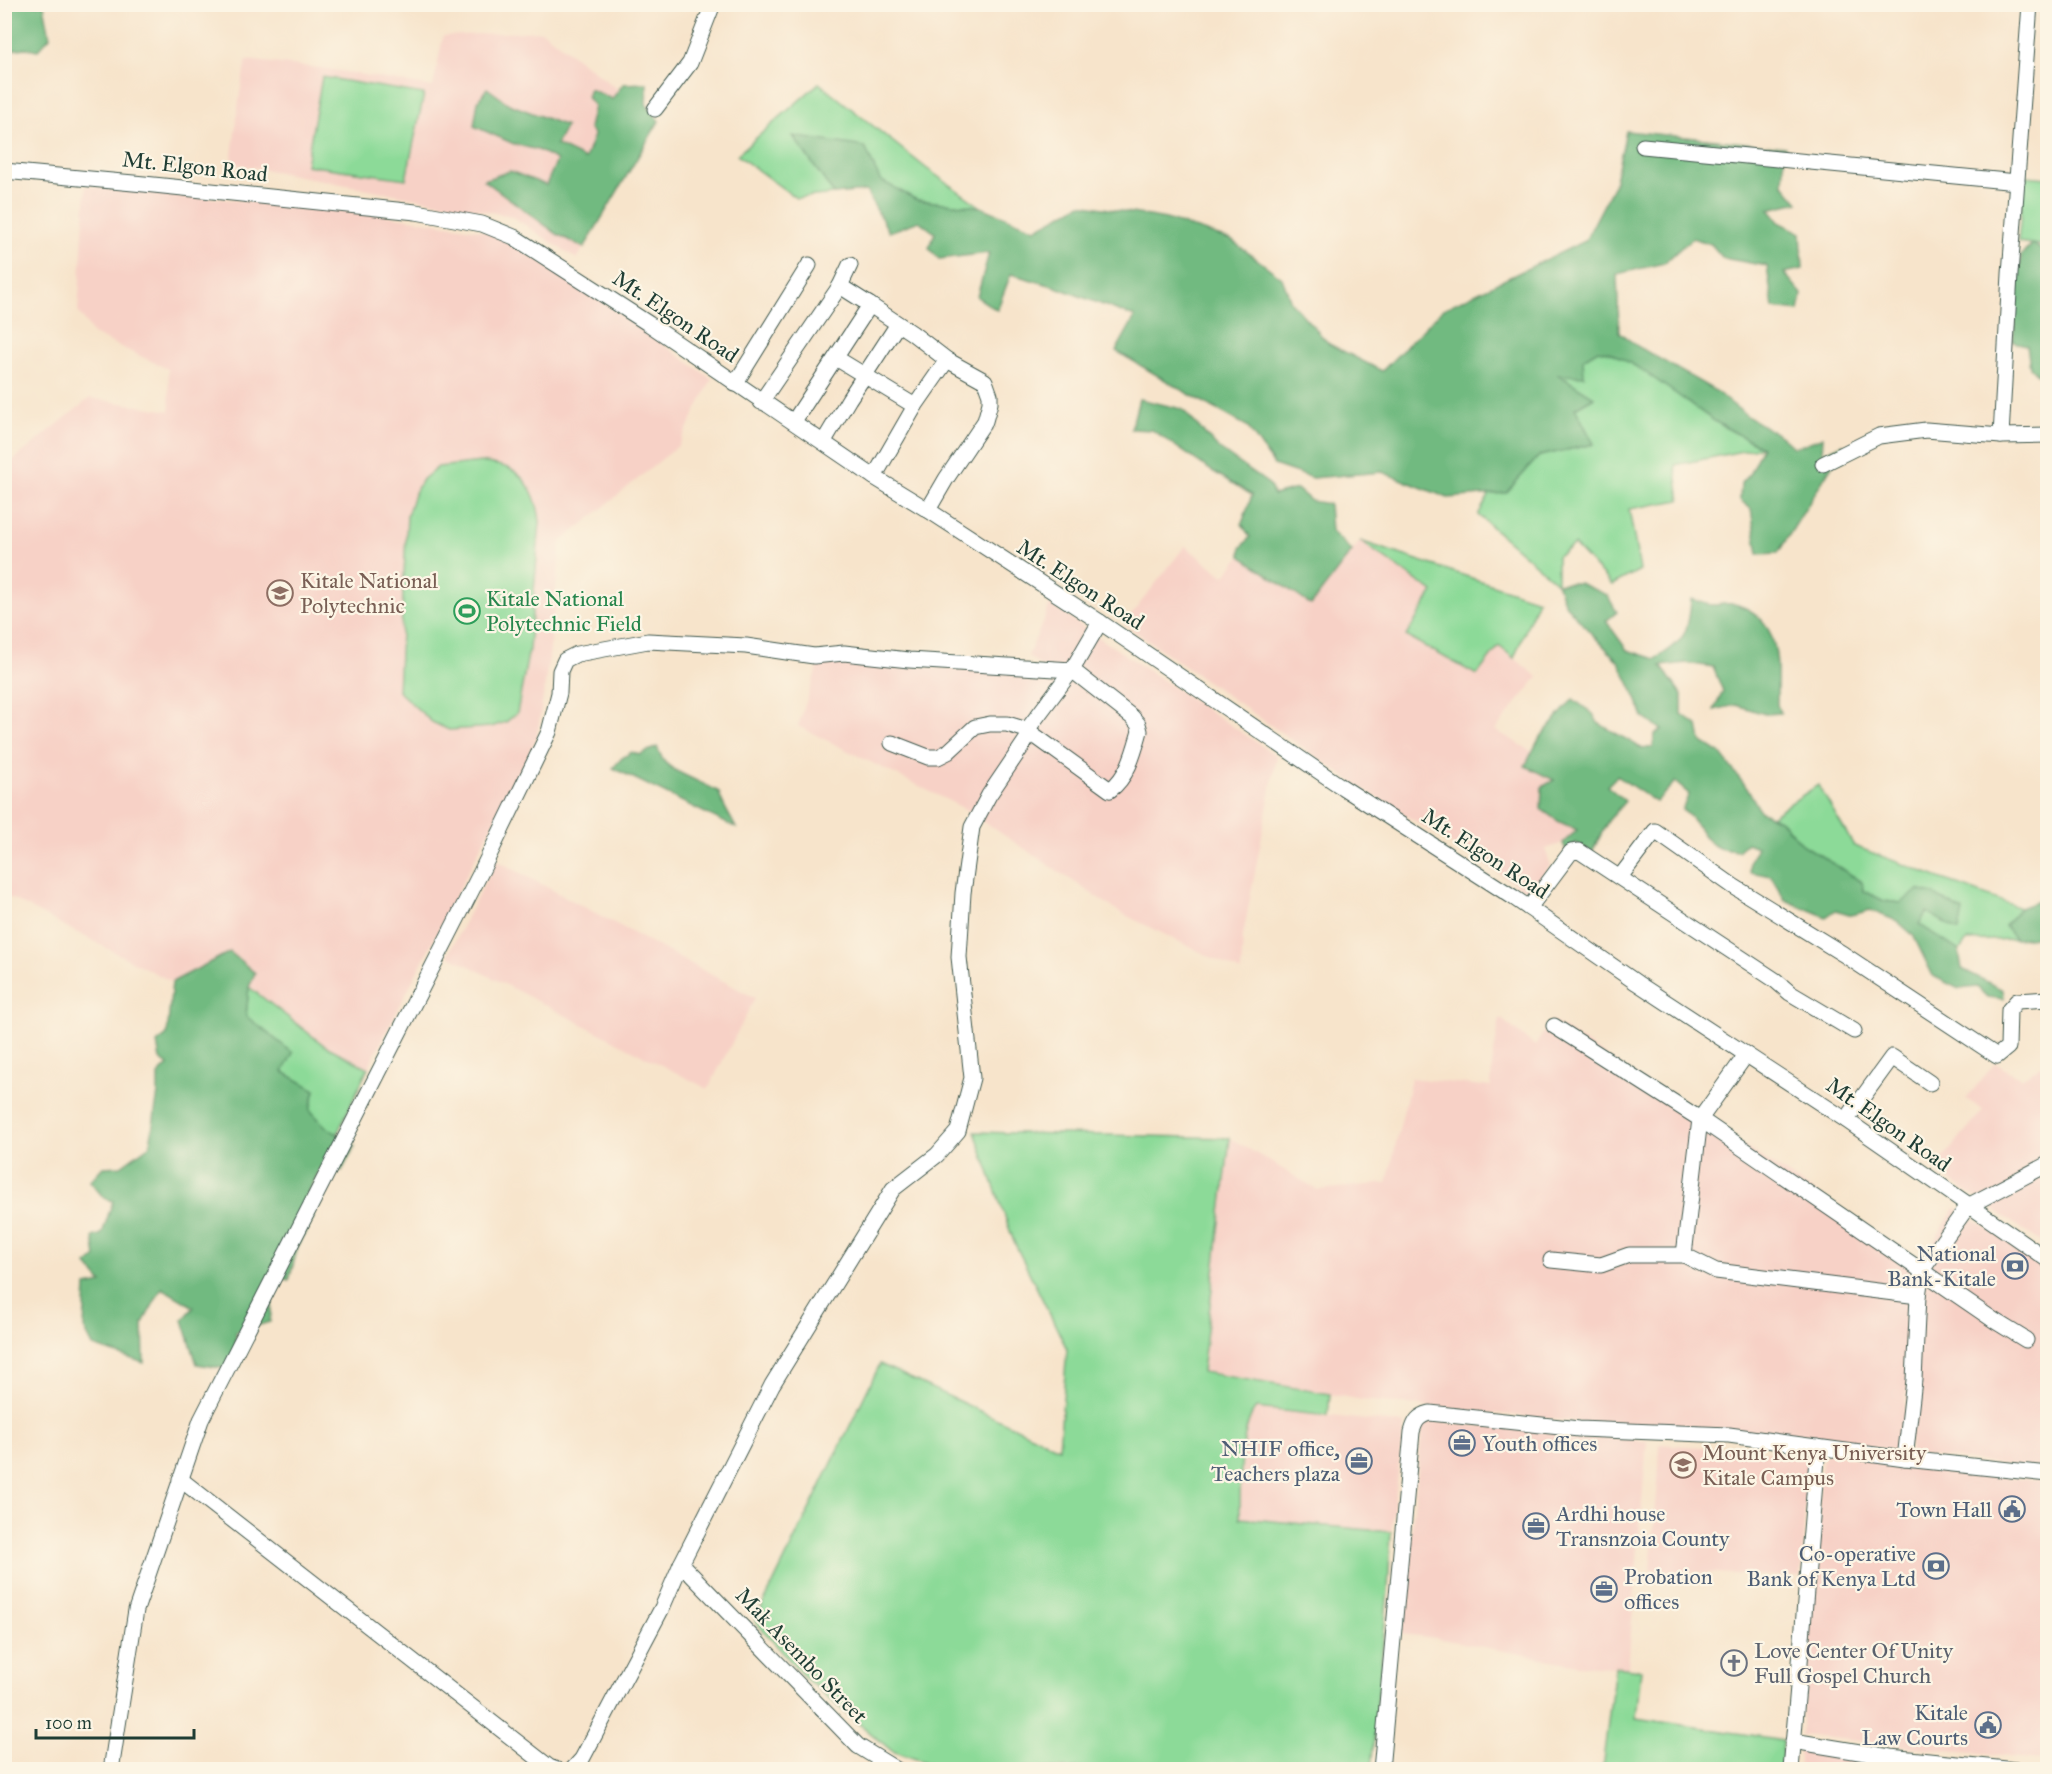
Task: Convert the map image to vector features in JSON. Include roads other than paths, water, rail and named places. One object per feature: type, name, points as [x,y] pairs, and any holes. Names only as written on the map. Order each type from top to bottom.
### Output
[{"type":"street","points":[[655,110],[690,63],[713,4]]},
{"type":"street","points":[[2001,436],[2010,274],[2030,4]]},
{"type":"street","points":[[1643,146],[2018,182]]},
{"type":"street","name":"Mt. Elgon Road","points":[[4,171],[416,212],[482,224],[514,237],[555,262],[761,402],[794,421],[874,477],[1100,622],[1339,784],[1529,908],[1846,1120],[2048,1260]]},
{"type":"street","points":[[735,384],[809,265]]},
{"type":"street","points":[[761,402],[840,286],[850,265]]},
{"type":"street","points":[[840,286],[947,360],[985,381],[990,403],[986,421],[946,479],[928,510]]},
{"type":"street","points":[[794,421],[870,305]]},
{"type":"street","points":[[824,441],[898,324]]},
{"type":"street","points":[[836,358],[915,406]]},
{"type":"street","points":[[874,477],[915,406],[947,360]]},
{"type":"street","points":[[1822,464],[1879,436],[1926,430],[2001,436],[2048,435]]},
{"type":"street","points":[[572,1770],[582,1759],[662,1608],[681,1564],[772,1385],[893,1188],[937,1155],[958,1131],[972,1078],[959,957],[963,892],[972,827],[989,795],[1072,670],[1100,622]]},
{"type":"street","points":[[111,1770],[136,1610],[201,1420],[481,872],[549,732],[559,693],[560,671],[565,660],[577,654],[648,641],[746,646],[814,656],[843,653],[909,660],[1072,670],[1138,724],[1140,731],[1119,783],[1110,790],[1029,732],[1007,724],[975,727],[948,752],[938,757],[928,757],[892,743]]},
{"type":"street","points":[[1620,877],[1655,831],[1733,886],[1843,954],[1997,1056],[2008,1047],[2009,1010],[2016,1001],[2048,999]]},
{"type":"street","points":[[1529,908],[1571,852],[1579,850],[1775,980],[1790,993],[1854,1031]]},
{"type":"street","points":[[1554,1026],[1700,1119],[2026,1340]]},
{"type":"street","points":[[1684,1255],[1700,1119],[1746,1055]]},
{"type":"street","points":[[1846,1120],[1892,1057],[1930,1083]]},
{"type":"street","points":[[1905,1459],[1914,1380],[1918,1296],[1922,1270],[1968,1206],[2046,1166]]},
{"type":"street","points":[[1551,1260],[1601,1264],[1629,1255],[1684,1255],[1716,1271],[1918,1296]]},
{"type":"street","points":[[1381,1770],[1412,1432],[1420,1416],[1430,1413],[1579,1429],[1729,1436],[1905,1459],[2048,1474]]},
{"type":"street","points":[[1791,1770],[1818,1447]]},
{"type":"street","points":[[180,1479],[549,1767],[557,1770]]},
{"type":"street","name":"Mak Asembo Street","points":[[681,1564],[858,1746],[897,1770]]},
{"type":"street","points":[[1793,1741],[1890,1757],[2016,1770]]},
{"type":"place","name":"Kitale National Polytechnic","points":[[280,593]]},
{"type":"place","name":"Kitale National Polytechnic Field","points":[[467,611]]},
{"type":"place","name":"National Bank-Kitale","points":[[2015,1266]]},
{"type":"place","name":"Youth offices","points":[[1462,1443]]},
{"type":"place","name":"NHIF office, Teachers plaza","points":[[1359,1461]]},
{"type":"place","name":"Mount Kenya University Kitale Campus","points":[[1683,1465]]},
{"type":"place","name":"Town Hall","points":[[2012,1509]]},
{"type":"place","name":"Ardhi house Transnzoia County","points":[[1536,1526]]},
{"type":"place","name":"Co-operative Bank of Kenya Ltd","points":[[1936,1566]]},
{"type":"place","name":"Probation offices","points":[[1604,1589]]},
{"type":"place","name":"Love Center Of Unity Full Gospel Church","points":[[1734,1663]]},
{"type":"place","name":"Kitale Law Courts","points":[[1988,1725]]}]
